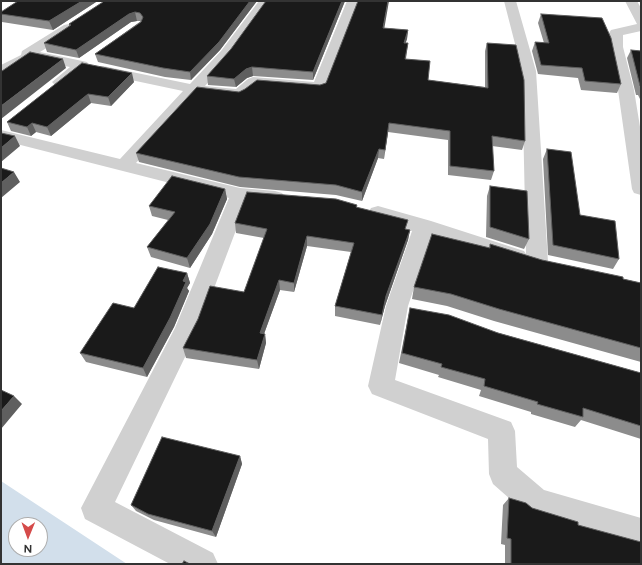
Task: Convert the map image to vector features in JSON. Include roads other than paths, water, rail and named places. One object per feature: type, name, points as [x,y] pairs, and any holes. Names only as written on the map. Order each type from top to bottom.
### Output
[{"type":"street","points":[[124,165],[192,88],[226,54],[265,1]]},
{"type":"street","points":[[78,22],[27,54],[192,88],[240,94],[253,82],[320,87],[353,1]]},
{"type":"street","points":[[358,208],[424,226],[545,263],[529,71],[510,1]]},
{"type":"street","points":[[641,27],[616,33],[616,47],[626,90],[641,190]]},
{"type":"street","points":[[1,70],[32,55]]},
{"type":"street","points":[[51,90],[94,57]]},
{"type":"street","points":[[3,129],[124,165],[240,194],[292,198]]},
{"type":"street","points":[[202,564],[96,508],[187,328],[240,194]]},
{"type":"street","points":[[424,226],[408,309],[381,386],[501,431],[504,474],[536,503],[641,533]]}]
